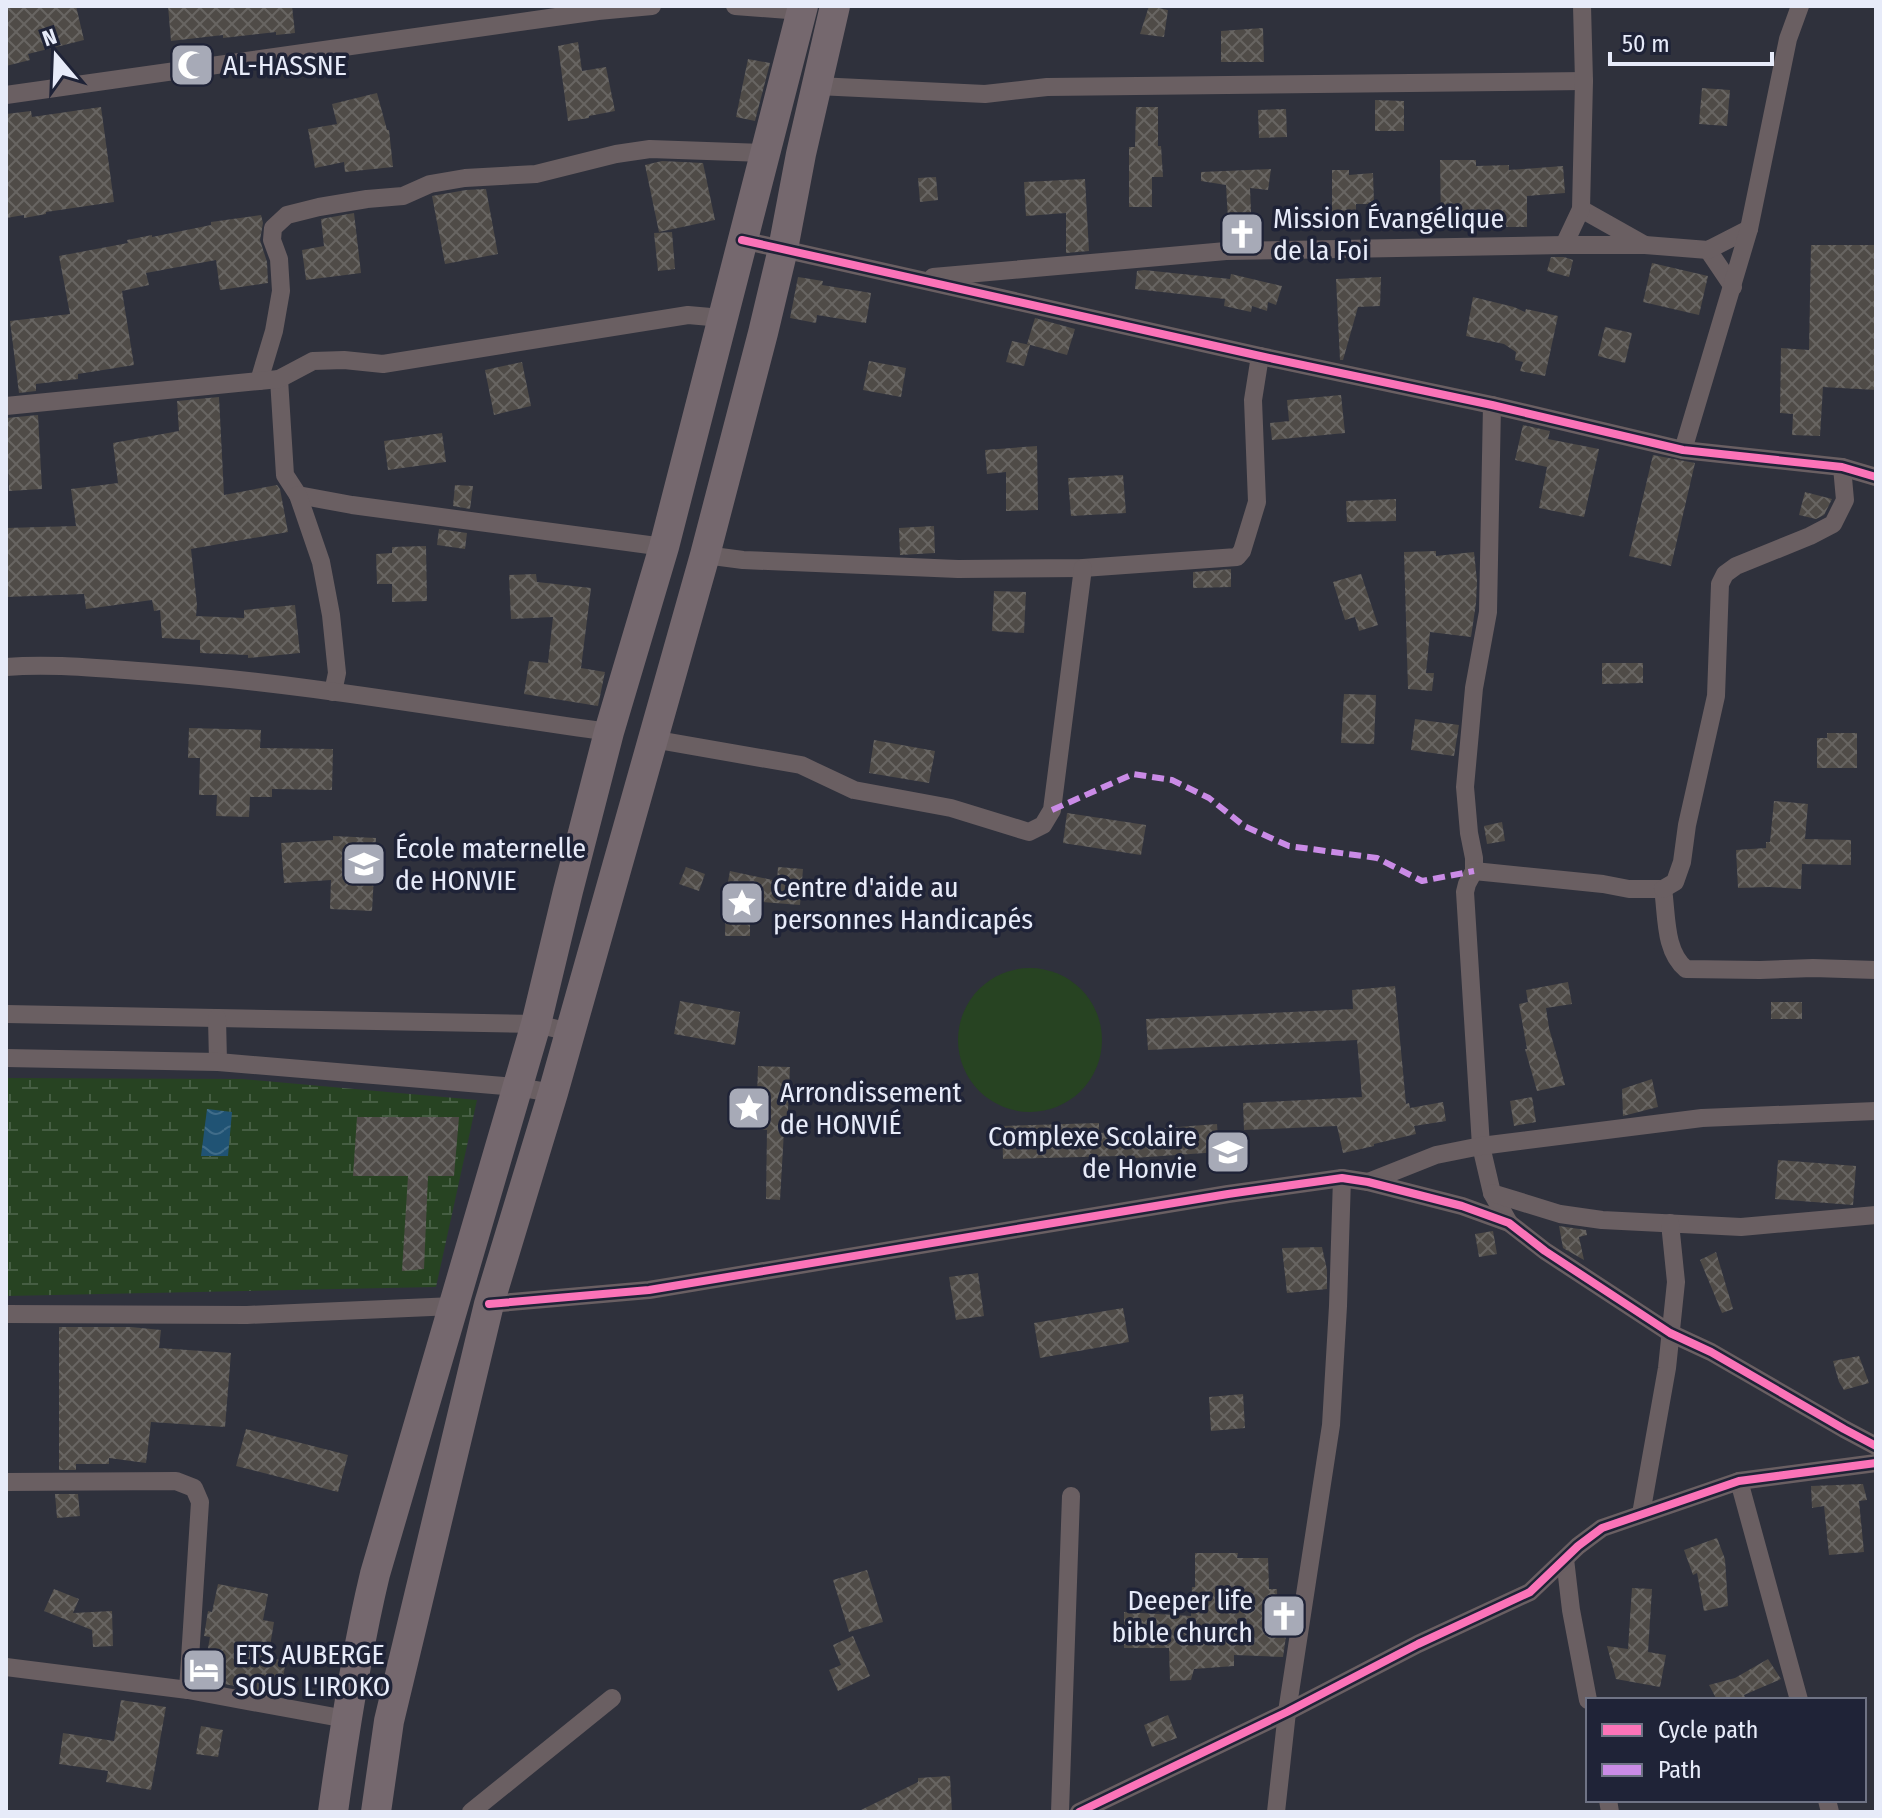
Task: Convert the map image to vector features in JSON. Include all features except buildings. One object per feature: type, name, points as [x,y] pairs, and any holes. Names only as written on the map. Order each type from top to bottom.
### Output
[{"type":"main road","points":[[376,1812],[389,1721],[489,1304],[553,1093],[705,555],[783,249],[835,6]]},
{"type":"main road","points":[[333,1812],[346,1719],[375,1574],[536,1024],[609,732],[664,547],[802,8]]},
{"type":"street","points":[[6,95],[596,9],[652,6]]},
{"type":"street","points":[[735,6],[802,8]]},
{"type":"street","points":[[1564,245],[1581,209],[1582,6]]},
{"type":"street","points":[[1788,6],[1788,39]]},
{"type":"street","points":[[1683,450],[1749,229],[1788,39],[1800,6]]},
{"type":"street","points":[[817,86],[985,94],[1047,87],[1584,81]]},
{"type":"street","points":[[259,381],[274,331],[281,291],[279,259],[272,240],[273,228],[287,215],[367,199],[403,196],[430,184],[465,178],[536,174],[650,149],[764,153]]},
{"type":"street","points":[[1581,209],[1645,245]]},
{"type":"street","points":[[914,279],[1226,251],[1564,245],[1645,245],[1708,250],[1749,229]]},
{"type":"street","points":[[742,240],[1683,450],[1842,467],[1876,477]]},
{"type":"street","points":[[1708,250],[1733,287]]},
{"type":"street","points":[[6,406],[279,379],[313,361],[383,364],[688,315],[722,318]]},
{"type":"street","points":[[705,555],[743,560],[958,569],[1083,568],[1237,557],[1242,551],[1257,502],[1253,400],[1260,356]]},
{"type":"street","points":[[279,379],[285,475],[298,495],[321,562],[331,615],[337,673],[333,692]]},
{"type":"street","points":[[1492,405],[1488,612],[1474,688],[1465,787],[1474,871],[1465,892],[1481,1146],[1492,1193],[1509,1223]]},
{"type":"street","points":[[1474,871],[1629,889],[1663,889],[1675,882],[1682,862],[1687,825],[1716,696],[1720,584],[1725,574],[1736,566],[1833,524],[1845,500],[1842,467]]},
{"type":"street","points":[[298,495],[664,547]]},
{"type":"street","points":[[652,739],[801,765],[854,790],[951,808],[1029,832],[1043,825],[1052,810],[1083,568]]},
{"type":"street","points":[[6,667],[37,664],[204,676],[609,732]]},
{"type":"street","points":[[1663,889],[1671,947],[1679,963],[1686,969],[1876,970]]},
{"type":"street","points":[[6,1014],[536,1024],[570,1032]]},
{"type":"street","points":[[217,1018],[218,1062]]},
{"type":"street","points":[[6,1058],[218,1062],[517,1087],[553,1093]]},
{"type":"street","points":[[1368,1182],[1436,1155],[1481,1146],[1702,1118],[1876,1111]]},
{"type":"street","points":[[489,1304],[649,1290],[1342,1178],[1462,1206],[1509,1223],[1545,1251],[1670,1333],[1711,1352],[1876,1446]]},
{"type":"street","points":[[1276,1812],[1287,1712],[1331,1425],[1342,1178]]},
{"type":"street","points":[[1492,1193],[1560,1214],[1602,1220],[1741,1227],[1876,1215]]},
{"type":"street","points":[[1641,1514],[1667,1368],[1676,1282],[1670,1223]]},
{"type":"street","points":[[6,1314],[247,1315],[454,1306]]},
{"type":"street","points":[[1079,1812],[1530,1592],[1578,1546],[1602,1528],[1739,1481],[1876,1463]]},
{"type":"street","points":[[6,1482],[176,1481],[194,1488],[200,1502],[188,1690]]},
{"type":"street","points":[[1739,1481],[1798,1698]]},
{"type":"street","points":[[1060,1812],[1071,1496]]},
{"type":"street","points":[[1565,1559],[1588,1698]]},
{"type":"street","points":[[6,1667],[188,1690],[346,1719]]},
{"type":"street","points":[[471,1812],[612,1698]]},
{"type":"green space","points":[[1030,968],[1057,974],[1081,989],[1096,1013],[1102,1040],[1096,1067],[1081,1091],[1057,1106],[1030,1112],[1003,1106],[979,1091],[964,1067],[958,1040],[964,1013],[979,989],[1003,974]]},
{"type":"green space","points":[[6,1078],[242,1079],[477,1100],[436,1287],[6,1296]]},
{"type":"water","points":[[207,1109],[232,1112],[228,1156],[201,1156]]},
{"type":"marked path","points":[[1052,810],[1133,774],[1172,780],[1209,798],[1244,826],[1289,846],[1377,858],[1422,881],[1474,871]]},
{"type":"cycle path","points":[[742,240],[1683,450],[1842,467],[1876,477]]},
{"type":"cycle path","points":[[489,1304],[649,1290],[1342,1178],[1462,1206],[1509,1223],[1545,1251],[1670,1333],[1711,1352],[1876,1446]]},
{"type":"cycle path","points":[[1079,1812],[1530,1592],[1578,1546],[1602,1528],[1739,1481],[1876,1463]]},
{"type":"place","name":"AL-HASSNE","points":[[192,65]]},
{"type":"place","name":"Mission Évangélique de la Foi","points":[[1242,234]]},
{"type":"place","name":"École maternelle de HONVIE","points":[[364,864]]},
{"type":"place","name":"Centre d'aide au personnes Handicapés","points":[[742,903]]},
{"type":"place","name":"Arrondissement de HONVIÉ","points":[[749,1108]]},
{"type":"place","name":"Complexe Scolaire de Honvie","points":[[1228,1152]]},
{"type":"place","name":"Deeper life bible church","points":[[1284,1616]]},
{"type":"place","name":"ETS AUBERGE SOUS L'IROKO","points":[[204,1670]]}]
